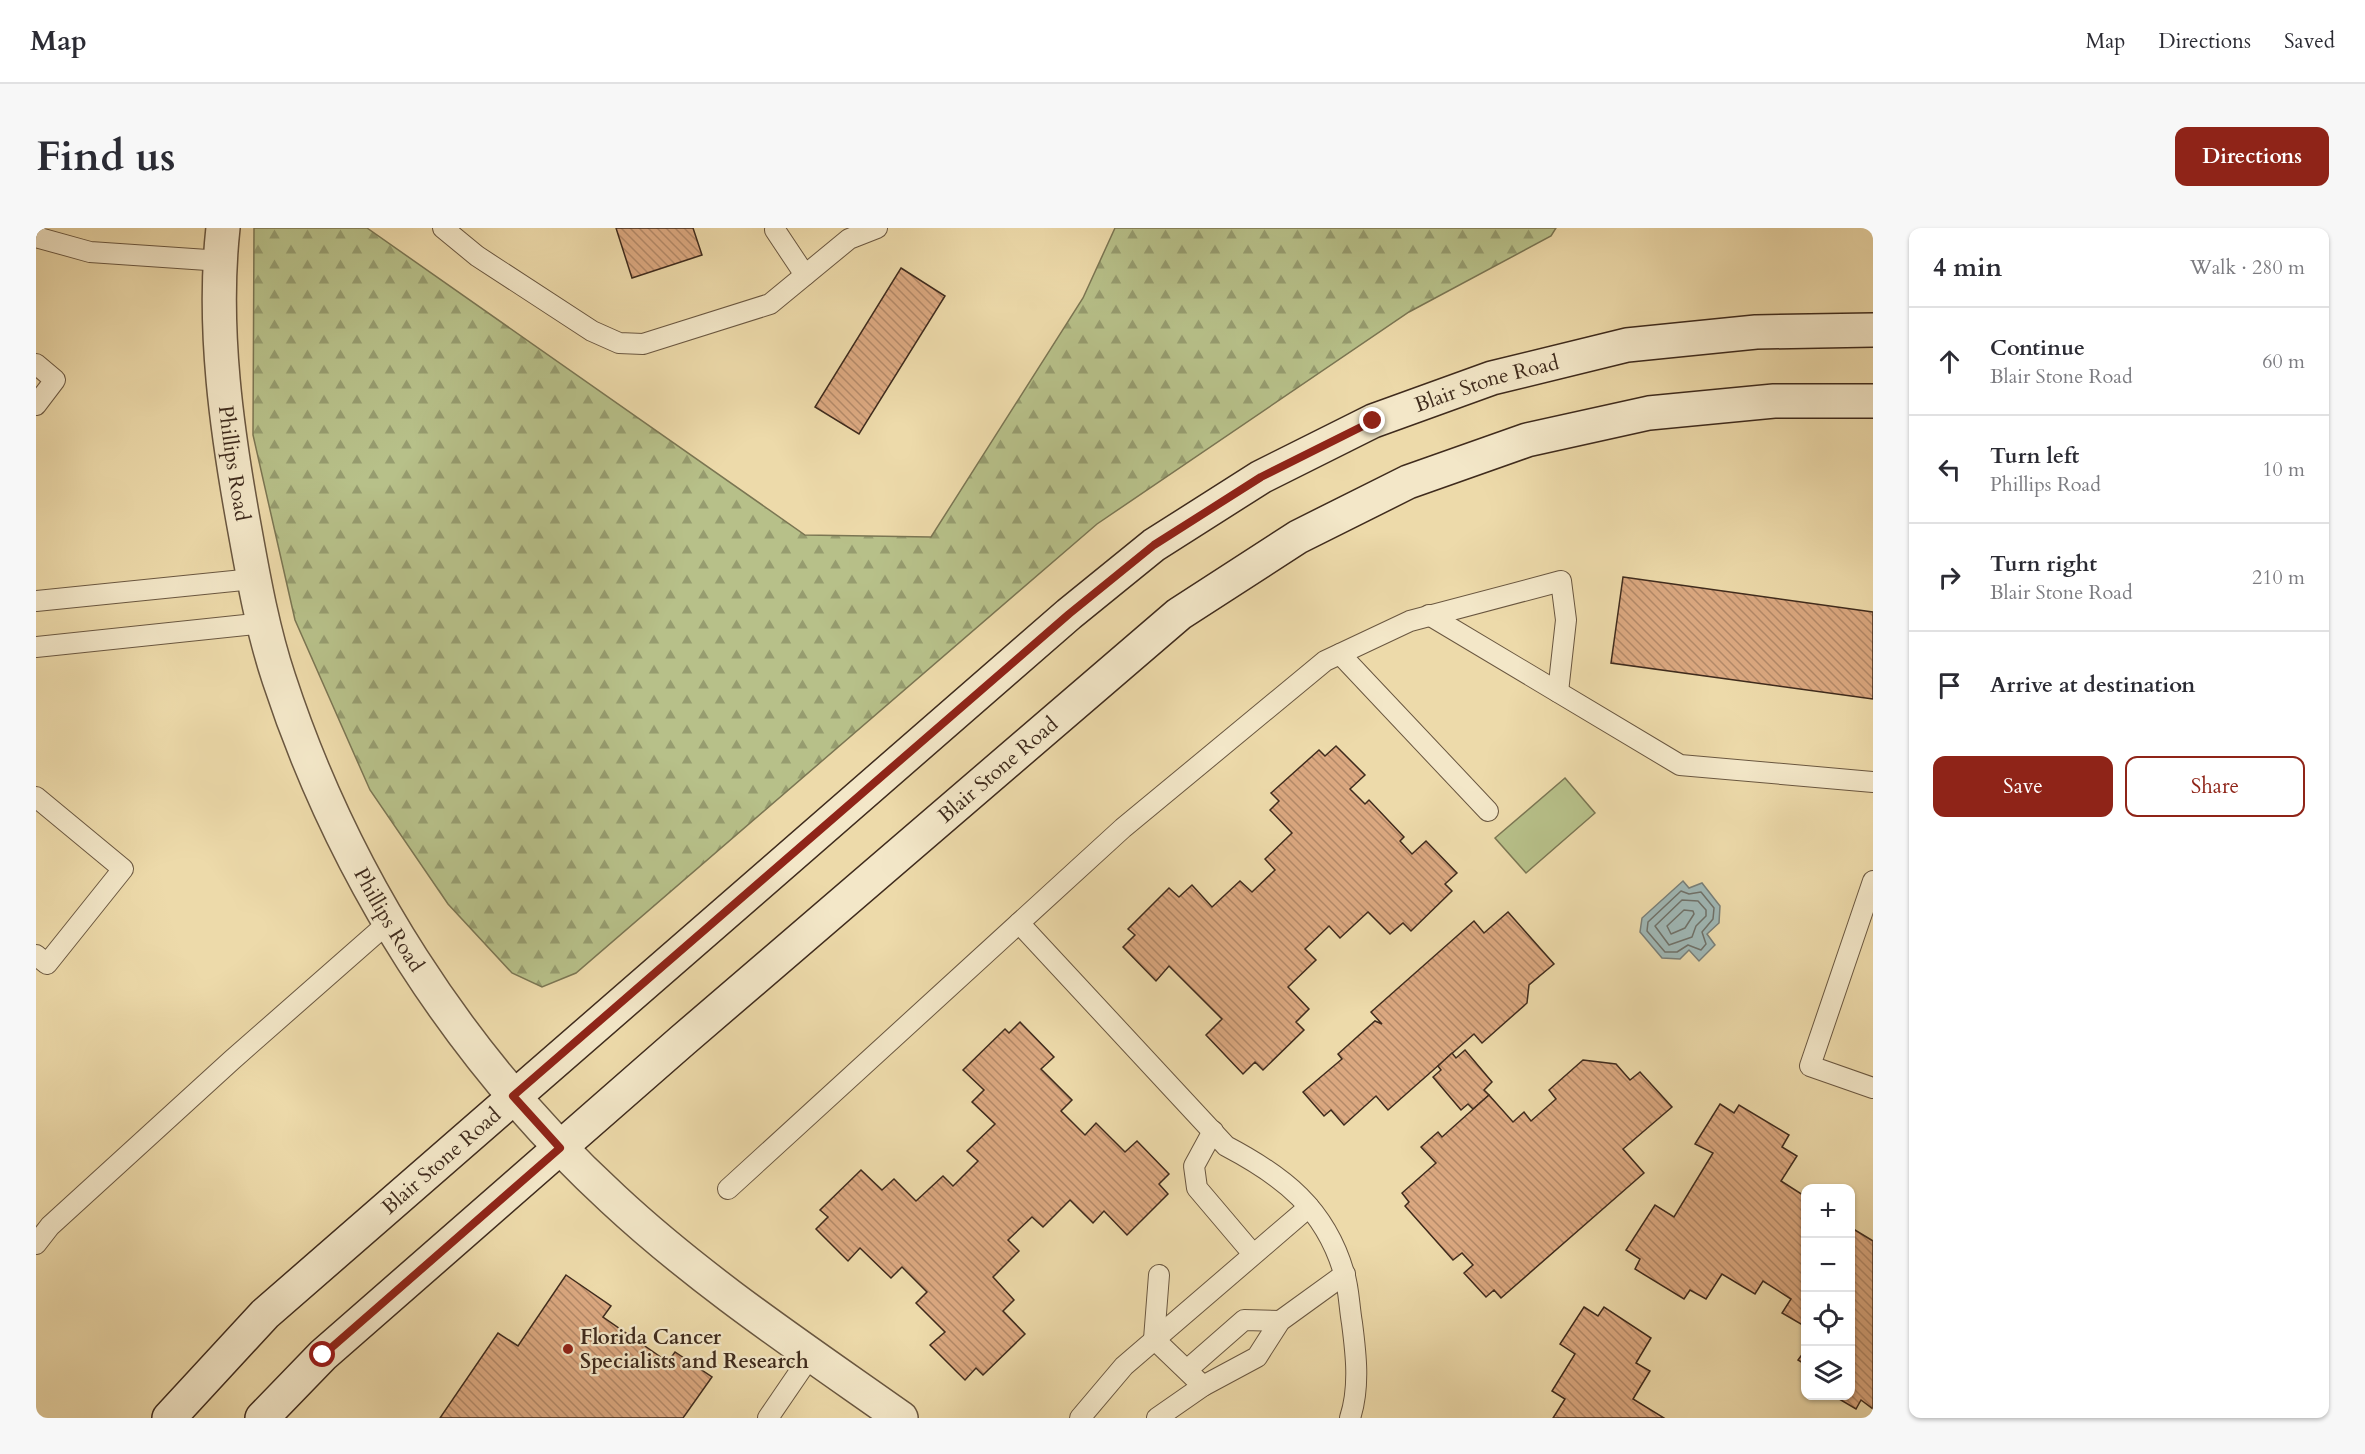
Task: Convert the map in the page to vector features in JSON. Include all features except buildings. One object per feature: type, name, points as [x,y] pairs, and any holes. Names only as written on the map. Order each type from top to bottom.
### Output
[{"type":"main road","name":"Phillips Road","points":[[223,228],[221,337],[232,463],[253,579],[278,678],[312,767],[346,843],[389,922],[449,1015],[513,1096],[560,1148],[615,1201],[699,1273],[901,1418]]},
{"type":"main road","name":"Blair Stone Road","points":[[170,1418],[265,1314],[1069,614],[1154,545],[1261,477],[1373,421],[1492,378],[1616,348],[1756,332],[1873,330]]},
{"type":"main road","name":"Blair Stone Road","points":[[262,1418],[323,1355],[1047,725],[1179,614],[1298,537],[1408,482],[1527,440],[1649,413],[1774,401],[1873,401]]},
{"type":"lane","points":[[443,228],[477,256],[592,332],[619,343],[643,344],[770,304],[849,238],[877,228]]},
{"type":"lane","points":[[775,230],[805,275]]},
{"type":"lane","points":[[36,237],[90,252],[222,261]]},
{"type":"lane","points":[[36,364],[55,380],[36,405]]},
{"type":"lane","points":[[36,601],[253,579]]},
{"type":"lane","points":[[728,1189],[1123,828],[1325,661],[1410,621],[1561,581],[1566,620],[1557,692]]},
{"type":"lane","points":[[1429,615],[1680,765],[1873,782]]},
{"type":"lane","points":[[36,647],[264,623]]},
{"type":"lane","points":[[1340,654],[1488,811]]},
{"type":"lane","points":[[36,797],[123,868],[47,964],[36,955]]},
{"type":"lane","points":[[1873,881],[1810,1066],[1873,1088]]},
{"type":"lane","points":[[36,1244],[50,1226],[190,1097],[389,922]]},
{"type":"lane","points":[[1020,923],[1226,1146],[1263,1165],[1299,1194],[1329,1233],[1344,1274],[1358,1364],[1350,1418]]},
{"type":"lane","points":[[1213,1131],[1194,1166],[1197,1188],[1253,1254]]},
{"type":"lane","points":[[1080,1418],[1124,1366],[1309,1207]]},
{"type":"lane","points":[[1157,1418],[1203,1386],[1257,1357],[1280,1321],[1344,1274]]},
{"type":"lane","points":[[1154,1339],[1159,1275]]},
{"type":"lane","points":[[1188,1369],[1244,1320],[1280,1321]]},
{"type":"lane","points":[[1154,1339],[1188,1369],[1203,1386]]},
{"type":"lane","points":[[768,1418],[811,1355]]},
{"type":"green space","points":[[254,228],[367,228],[805,535],[931,537],[1083,298],[1115,228],[1556,228],[1551,236],[1409,312],[1097,524],[576,973],[542,987],[512,973],[448,904],[370,790],[295,620],[253,435]]},
{"type":"green space","points":[[1565,778],[1595,813],[1526,873],[1495,838]]},
{"type":"water","points":[[1683,881],[1689,888],[1702,883],[1720,906],[1719,923],[1707,934],[1715,945],[1699,961],[1689,950],[1680,959],[1662,958],[1640,932],[1642,918]]},
{"type":"place","name":"Florida Cancer Specialists and Research","points":[[568,1349]]},
{"type":"route","points":[[323,1355],[560,1148],[513,1096],[1069,614],[1154,545],[1261,477],[1373,421]]}]
